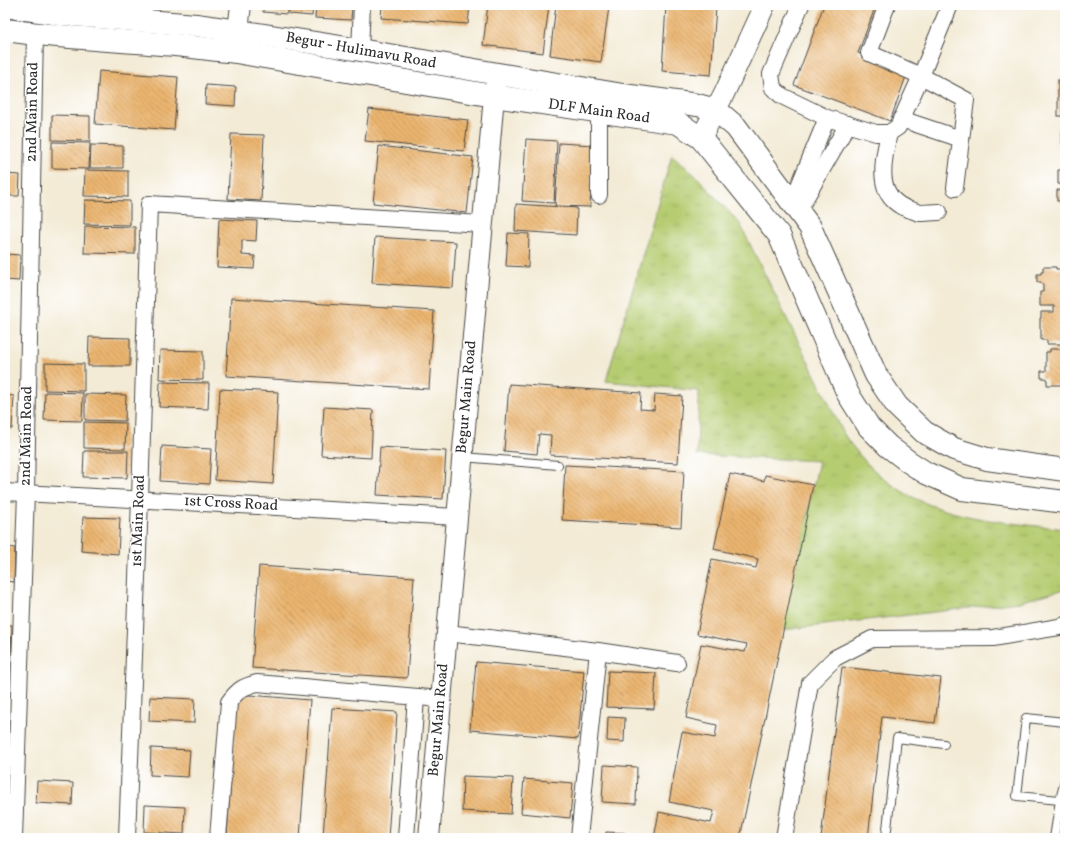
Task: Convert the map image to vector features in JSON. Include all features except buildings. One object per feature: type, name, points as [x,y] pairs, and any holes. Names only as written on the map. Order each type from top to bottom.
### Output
[{"type":"main road","name":"Begur - Hulimavu Road","points":[[5,6],[61,14],[122,12],[360,50],[623,95],[698,105],[716,110]]},
{"type":"main road","name":"Begur - Hulimavu Road","points":[[5,30],[236,52],[494,96]]},
{"type":"main road","name":"DLF Main Road","points":[[494,96],[678,123],[701,138],[779,235],[848,394],[869,427],[888,446],[909,462],[938,479],[962,489],[1065,502]]},
{"type":"main road","points":[[716,110],[736,127],[810,227],[876,375],[897,406],[910,420],[939,441],[954,449],[987,459],[1065,470]]},
{"type":"main road","points":[[848,394],[876,375]]},
{"type":"street","points":[[236,52],[241,5]]},
{"type":"street","points":[[360,50],[362,5]]},
{"type":"street","points":[[701,138],[716,110],[765,5]]},
{"type":"street","points":[[801,5],[771,74],[773,88],[782,96],[827,118],[876,133],[888,133],[898,127],[950,5]]},
{"type":"street","points":[[886,5],[869,53],[921,76],[966,100],[955,188]]},
{"type":"street","name":"2nd Main Road","points":[[14,838],[26,493],[35,34]]},
{"type":"street","name":"Begur Main Road","points":[[429,838],[482,224],[494,96],[498,74]]},
{"type":"street","points":[[599,112],[599,195]]},
{"type":"street","points":[[795,207],[827,118]]},
{"type":"street","points":[[901,119],[961,139]]},
{"type":"street","points":[[795,207],[848,124]]},
{"type":"street","points":[[888,133],[883,162],[884,183],[890,199],[901,206],[919,213],[939,212]]},
{"type":"street","name":"1st Main Road","points":[[127,838],[140,499],[149,204],[482,224]]},
{"type":"street","name":"1st Cross Road","points":[[5,492],[457,517]]},
{"type":"street","points":[[784,838],[810,683],[835,658],[872,640],[993,638],[1065,625]]},
{"type":"street","points":[[447,633],[598,651],[677,663]]},
{"type":"street","points":[[579,838],[598,651]]},
{"type":"street","points":[[218,838],[229,702],[238,690],[246,686],[257,684],[441,699]]},
{"type":"street","points":[[406,838],[416,698]]},
{"type":"lane","points":[[462,457],[558,465]]},
{"type":"lane","points":[[1060,800],[1017,796],[1026,718],[1065,722]]},
{"type":"lane","points":[[886,838],[896,738],[944,744]]},
{"type":"lane","points":[[1054,838],[1065,780]]},
{"type":"green space","points":[[672,155],[697,177],[740,224],[845,436],[863,459],[875,471],[896,487],[918,500],[941,509],[989,520],[1065,529],[1065,589],[1019,602],[782,630],[819,461],[697,455],[699,391],[606,381]]}]
